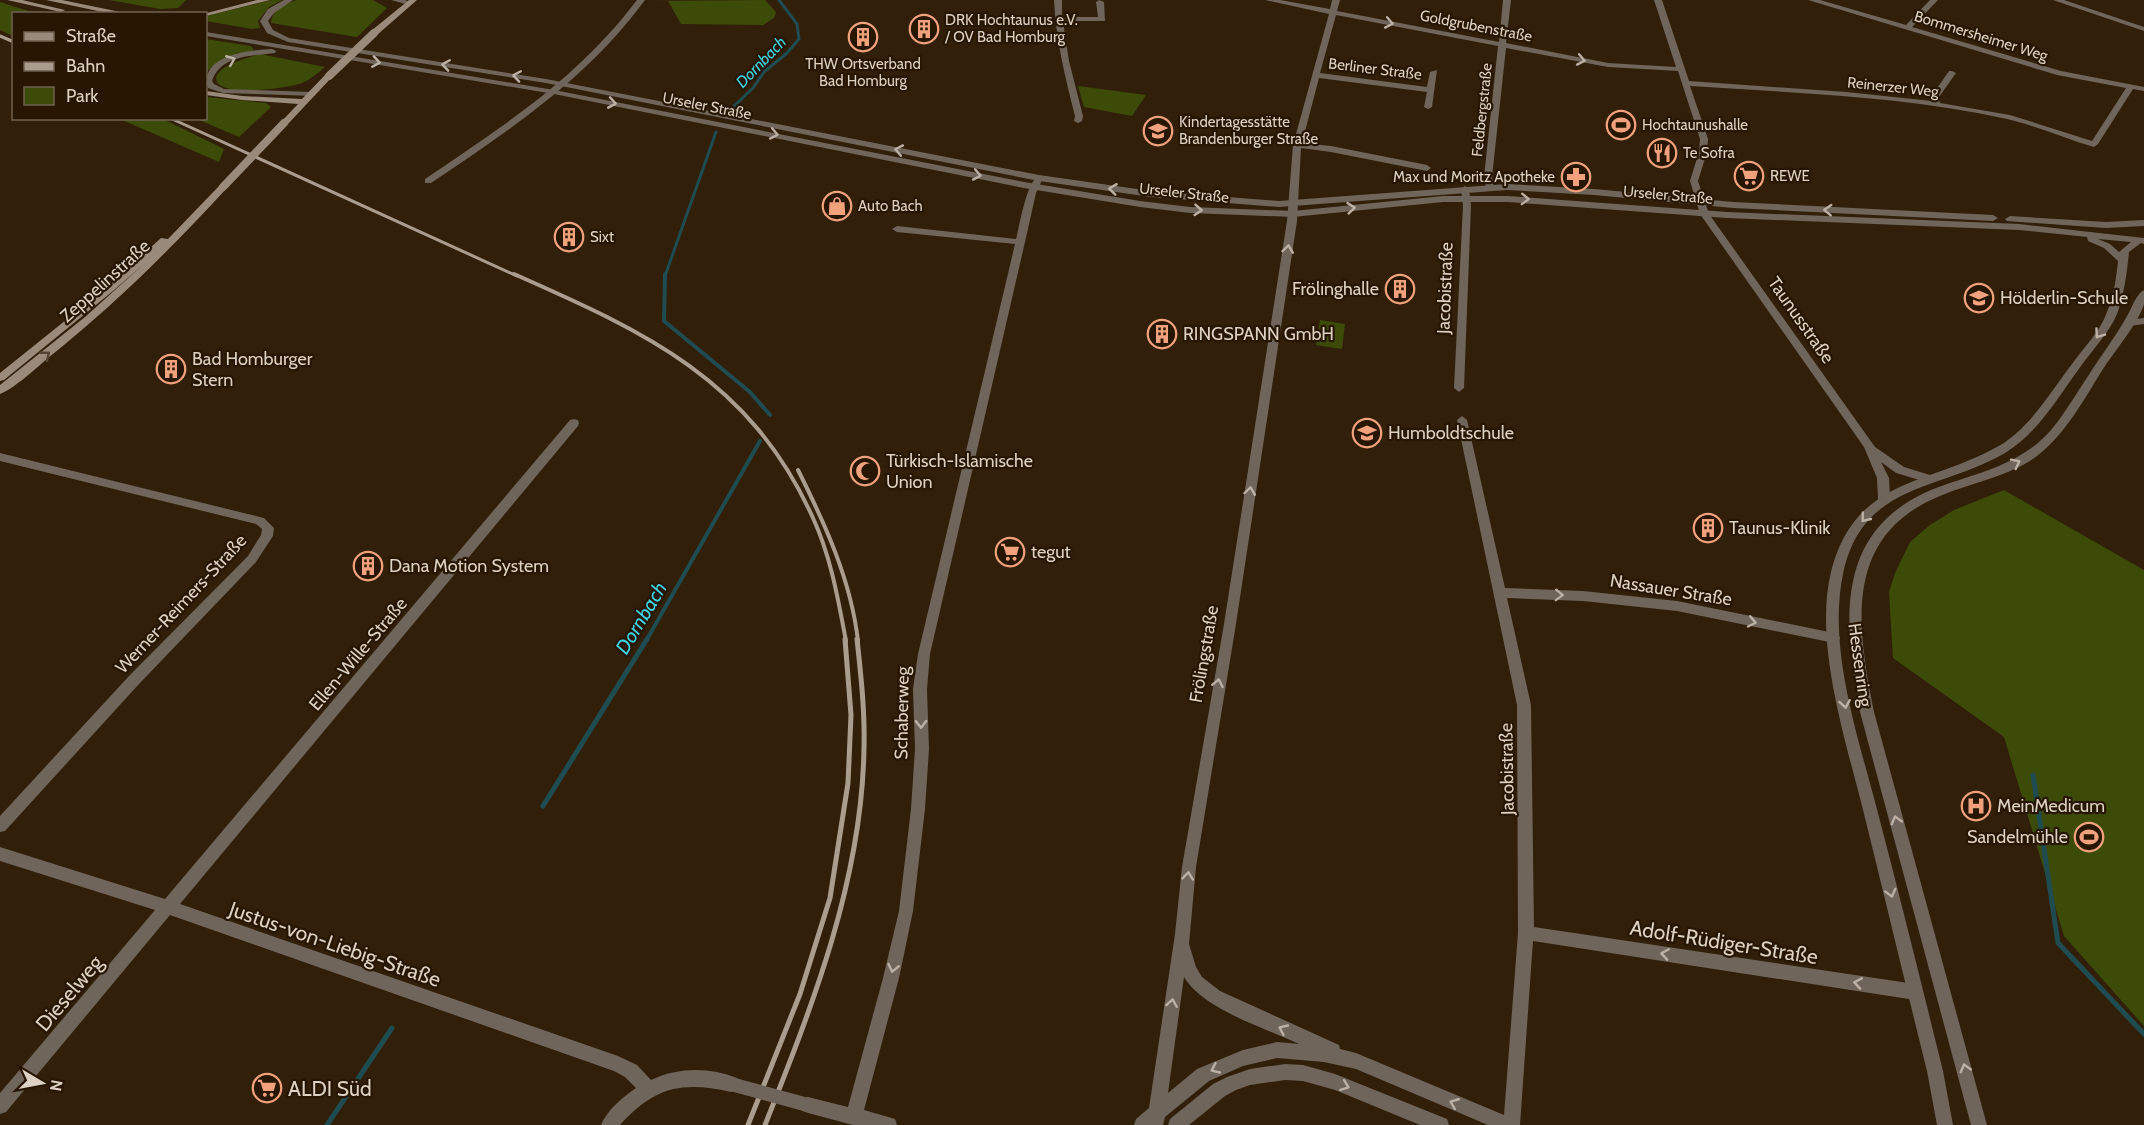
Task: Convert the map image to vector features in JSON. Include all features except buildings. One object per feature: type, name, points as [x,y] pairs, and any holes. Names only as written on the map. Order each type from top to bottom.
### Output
[{"type":"main road","points":[[11,0],[73,12]]},
{"type":"main road","points":[[50,0],[116,12]]},
{"type":"main road","points":[[207,14],[266,0]]},
{"type":"main road","name":"Zeppelinstraße","points":[[0,390],[45,356],[123,290],[170,245],[329,76],[411,1]]},
{"type":"main road","points":[[207,93],[304,102]]},
{"type":"main road","name":"Zeppelinstraße","points":[[0,378],[110,289],[224,187]]},
{"type":"street","points":[[288,40],[270,31],[264,21],[271,11],[289,0]]},
{"type":"street","points":[[395,0],[411,1]]},
{"type":"street","points":[[428,181],[528,114],[564,84],[607,44],[641,0]]},
{"type":"street","points":[[1058,0],[1065,61],[1079,116],[1078,121]]},
{"type":"street","name":"Goldgrubenstraße","points":[[1269,0],[1608,65],[1679,69]]},
{"type":"street","name":"Berliner Straße","points":[[1293,209],[1297,146],[1336,0]]},
{"type":"street","name":"Feldbergstraße","points":[[1490,187],[1488,177],[1507,0]]},
{"type":"street","name":"Taunusstraße","points":[[1658,0],[1704,139],[1703,152],[1694,181],[1700,203],[1705,214],[1869,446],[1883,478],[1884,499]]},
{"type":"street","name":"Bommersheimer Weg","points":[[1812,0],[2060,73],[2144,89]]},
{"type":"street","points":[[1907,28],[1935,0]]},
{"type":"street","points":[[2057,0],[2144,29]]},
{"type":"street","points":[[1059,19],[1102,19],[1100,2]]},
{"type":"street","name":"Urseler Straße","points":[[207,26],[564,84],[1037,182]]},
{"type":"street","points":[[207,34],[297,50]]},
{"type":"street","points":[[297,50],[252,52],[216,67],[208,75],[208,81],[215,89],[223,91],[312,94]]},
{"type":"street","name":"Urseler Straße","points":[[297,50],[554,92],[1180,209],[1293,209],[1466,194],[1705,214],[2008,227],[2142,242]]},
{"type":"street","name":"Berliner Straße","points":[[1428,107],[1434,72]]},
{"type":"street","points":[[1936,105],[1935,97],[1952,73]]},
{"type":"street","name":"Berliner Straße","points":[[1315,75],[1431,90]]},
{"type":"street","name":"Reinerzer Weg","points":[[1685,83],[1872,97],[1936,105],[2007,117],[2094,144],[2131,87]]},
{"type":"street","points":[[1297,146],[1331,149],[1427,168]]},
{"type":"street","name":"Schaberweg","points":[[854,1117],[891,978],[906,911],[918,809],[922,748],[921,666],[1020,242],[1037,182]]},
{"type":"street","name":"Urseler Straße","points":[[1466,194],[1490,187],[1594,192],[1700,203],[2121,225],[2144,223]]},
{"type":"street","name":"Jacobistraße","points":[[1460,388],[1466,194]]},
{"type":"street","name":"Frölingstraße","points":[[1154,1121],[1183,934],[1189,867],[1207,745],[1230,624],[1293,209]]},
{"type":"street","name":"Urseler Straße","points":[[2054,221],[2117,231],[2142,242]]},
{"type":"street","points":[[897,229],[1020,242]]},
{"type":"street","name":"Urseler Straße","points":[[2079,234],[2107,246],[2123,260]]},
{"type":"street","points":[[2123,260],[2124,251],[2142,242]]},
{"type":"street","name":"Hessenring","points":[[1945,1125],[1935,1071],[1847,718],[1834,638],[1836,575],[1847,540],[1868,513],[1884,499],[1926,478],[1998,451],[2034,423],[2110,316],[2119,291],[2123,260]]},
{"type":"street","name":"Hessenring","points":[[1980,1125],[1873,732],[1855,635],[1858,580],[1875,538],[1911,505],[1961,483],[2018,463],[2036,451],[2063,424],[2137,322],[2144,293]]},
{"type":"street","name":"Jacobistraße","points":[[1462,420],[1524,705],[1526,933],[1510,1125]]},
{"type":"street","name":"Ellen-Wille-Straße","points":[[169,907],[574,423]]},
{"type":"street","name":"Taunusstraße","points":[[1869,446],[1900,470],[1926,478]]},
{"type":"street","name":"Werner-Reimers-Straße","points":[[0,457],[260,521],[267,528],[267,536],[252,559],[134,680],[0,826]]},
{"type":"street","name":"Nassauer Straße","points":[[1500,593],[1583,596],[1668,605],[1834,638]]},
{"type":"street","name":"Justus-von-Liebig-Straße","points":[[0,854],[169,907],[618,1064],[631,1071],[648,1088]]},
{"type":"street","name":"Dieselweg","points":[[0,1106],[169,907]]},
{"type":"street","name":"Adolf-Rüdiger-Straße","points":[[1526,933],[1915,992]]},
{"type":"street","points":[[1183,934],[1189,970],[1196,982],[1214,997],[1356,1061],[1510,1125]]},
{"type":"street","points":[[1142,1125],[1154,1121],[1203,1075],[1259,1053],[1297,1051],[1356,1061]]},
{"type":"street","points":[[1176,1125],[1219,1090],[1233,1083],[1250,1077],[1285,1072],[1303,1073],[1335,1082],[1441,1125]]},
{"type":"street","points":[[609,1125],[635,1097],[648,1088],[682,1077],[702,1078],[731,1084],[889,1125]]},
{"type":"green space","points":[[109,0],[186,0],[178,8],[160,9]]},
{"type":"green space","points":[[272,0],[282,0],[269,7],[258,21],[260,28],[252,29],[207,21],[207,16]]},
{"type":"green space","points":[[297,0],[373,0],[387,8],[357,37],[271,23],[277,11],[284,5]]},
{"type":"green space","points":[[765,0],[776,12],[774,18],[763,25],[681,24],[668,1],[648,1]]},
{"type":"green space","points":[[0,2],[32,12],[12,12],[12,36],[0,30]]},
{"type":"green space","points":[[207,39],[251,46],[254,50],[219,62],[207,71]]},
{"type":"green space","points":[[260,54],[325,67],[305,81],[284,87],[244,90],[222,87],[217,82],[216,77],[225,67]]},
{"type":"green space","points":[[1078,86],[1146,95],[1132,116],[1084,107]]},
{"type":"green space","points":[[207,97],[266,103],[271,107],[239,137],[199,120],[207,120]]},
{"type":"green space","points":[[122,120],[165,120],[224,149],[219,162]]},
{"type":"green space","points":[[1320,320],[1345,324],[1342,349],[1316,345]]},
{"type":"green space","name":"Sandelmühle","points":[[2004,490],[2144,570],[2144,1026],[2064,936],[2004,737],[1893,658],[1889,592],[1895,573],[1910,542],[1930,525],[1954,510]]},
{"type":"waterway","name":"Dornbach","points":[[733,107],[753,88],[764,72],[787,53],[799,39],[797,24],[779,0]]},
{"type":"waterway","name":"Dornbach","points":[[665,276],[716,132]]},
{"type":"waterway","name":"Dornbach","points":[[665,274],[664,321],[750,392],[770,415]]},
{"type":"waterway","name":"Dornbach","points":[[646,641],[760,441]]},
{"type":"waterway","name":"Dornbach","points":[[543,806],[647,639]]},
{"type":"waterway","points":[[2033,775],[2058,943],[2144,1034]]},
{"type":"waterway","name":"Dornbach","points":[[327,1125],[392,1028]]},
{"type":"railway","points":[[0,36],[12,41]]},
{"type":"railway","points":[[174,120],[517,276]]},
{"type":"railway","points":[[514,274],[562,295],[650,340],[689,366],[725,395],[758,429],[787,470],[813,518],[825,548],[846,641]]},
{"type":"railway","points":[[798,470],[836,553],[855,618],[858,641]]},
{"type":"railway","points":[[748,1125],[800,994],[830,898],[848,783],[851,715],[845,639]]},
{"type":"railway","points":[[765,1125],[832,941],[854,846],[861,797],[864,748],[857,639]]},
{"type":"place","name":"DRK Hochtaunus e.V. / OV Bad Homburg","points":[[924,29]]},
{"type":"place","name":"THW Ortsverband Bad Homburg","points":[[863,37]]},
{"type":"place","name":"Hochtaunushalle","points":[[1621,125]]},
{"type":"place","name":"Kindertagesstätte Brandenburger Straße","points":[[1158,131]]},
{"type":"place","name":"Te Sofra","points":[[1662,153]]},
{"type":"place","name":"REWE","points":[[1749,176]]},
{"type":"place","name":"Max und Moritz Apotheke","points":[[1576,177]]},
{"type":"place","name":"Auto Bach","points":[[837,206]]},
{"type":"place","name":"Sixt","points":[[569,237]]},
{"type":"place","name":"Frölinghalle","points":[[1400,289]]},
{"type":"place","name":"Hölderlin-Schule","points":[[1979,298]]},
{"type":"place","name":"RINGSPANN GmbH","points":[[1162,334]]},
{"type":"place","name":"Bad Homburger Stern","points":[[171,369]]},
{"type":"place","name":"Humboldtschule","points":[[1367,433]]},
{"type":"place","name":"Türkisch-Islamische Union","points":[[865,471]]},
{"type":"place","name":"Taunus-Klinik","points":[[1708,528]]},
{"type":"place","name":"tegut","points":[[1010,552]]},
{"type":"place","name":"Dana Motion System","points":[[368,566]]},
{"type":"place","name":"MeinMedicum","points":[[1976,806]]},
{"type":"place","name":"Sandelmühle","points":[[2089,837]]},
{"type":"place","name":"ALDI Süd","points":[[267,1088]]}]
